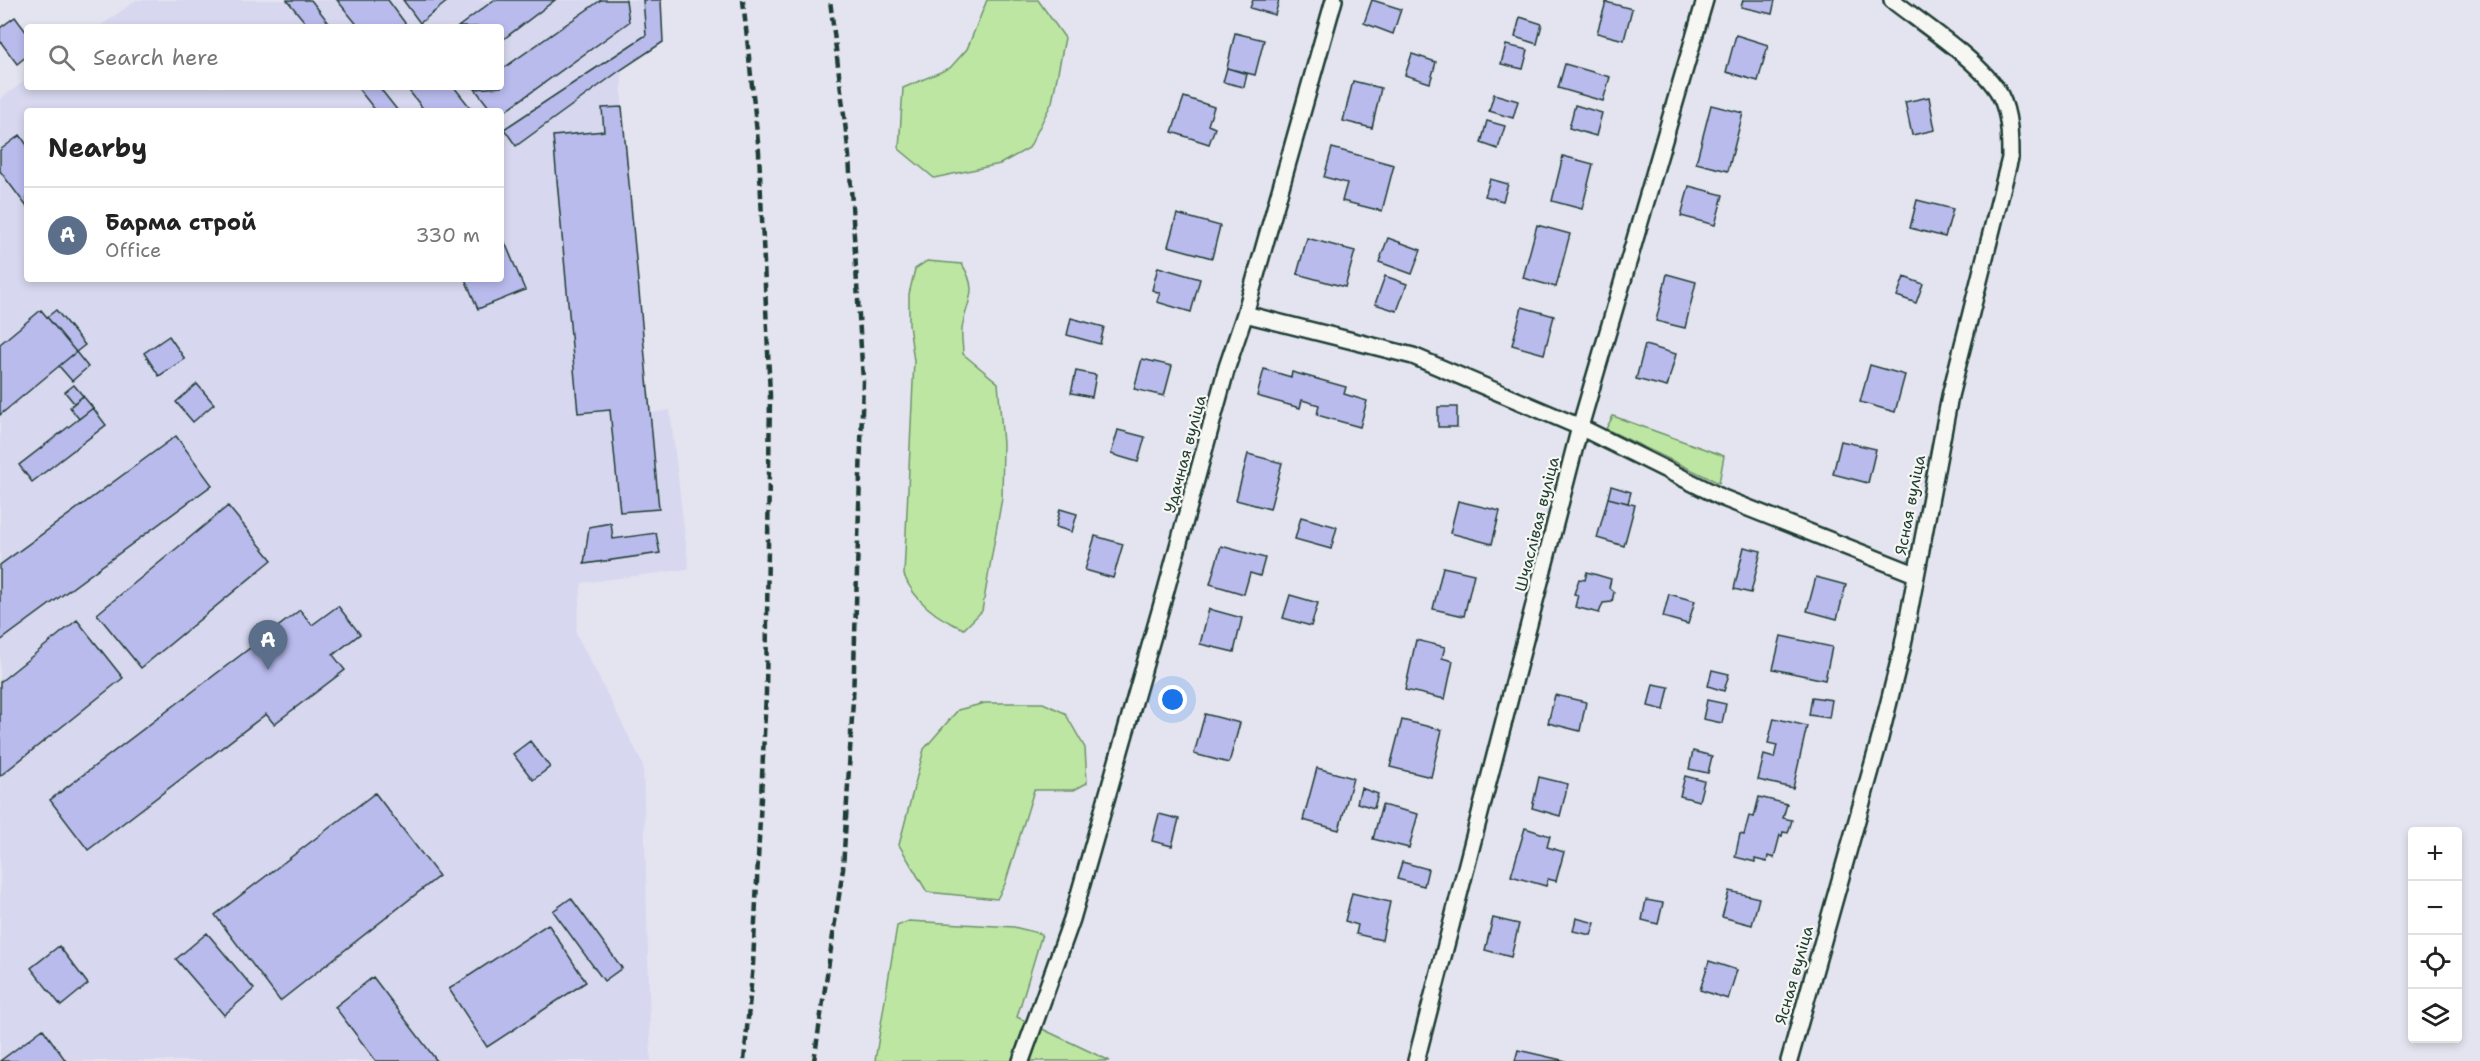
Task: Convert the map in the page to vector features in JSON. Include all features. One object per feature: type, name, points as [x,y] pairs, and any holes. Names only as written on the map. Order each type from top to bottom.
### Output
[{"type":"street","name":"Удачная вуліца","points":[[1021,1061],[1072,919],[1227,367],[1245,314],[1334,0]]},
{"type":"street","name":"Шчаслівая вуліца","points":[[1416,1061],[1580,427],[1705,0]]},
{"type":"street","name":"Ясная вуліца","points":[[1789,1061],[1879,742],[1902,645],[1950,396],[2010,158],[2010,127],[2000,95],[1976,65],[1892,0]]},
{"type":"street","points":[[1245,314],[1413,356],[1580,427],[1723,498],[1915,574]]},
{"type":"shaded area","points":[[136,0],[661,0],[663,42],[622,69],[622,107],[650,413],[670,410],[689,569],[582,583],[576,633],[643,764],[651,1061],[0,1061],[0,99],[24,81],[24,90],[504,90],[504,24],[103,24]]},
{"type":"green space","points":[[987,0],[1038,0],[1065,38],[1052,102],[1029,148],[1000,164],[934,178],[899,149],[903,88],[950,68],[967,49]]},
{"type":"green space","points":[[927,261],[962,264],[971,290],[962,329],[963,354],[998,383],[1003,444],[1002,498],[982,611],[964,629],[928,608],[914,593],[904,575],[914,361],[909,325],[909,294],[915,269]]},
{"type":"green space","points":[[1613,416],[1724,456],[1719,483],[1606,429]]},
{"type":"green space","points":[[985,703],[1043,703],[1065,713],[1085,748],[1087,783],[1074,790],[1034,790],[1005,884],[997,899],[927,892],[899,845],[924,749],[958,710]]},
{"type":"green space","points":[[909,921],[1014,927],[1042,934],[1017,1017],[1110,1061],[875,1061],[897,926]]},
{"type":"building","points":[[287,0],[311,0],[330,24],[307,24]]},
{"type":"building","points":[[337,0],[388,0],[406,24],[357,24]]},
{"type":"building","points":[[403,0],[449,0],[420,23]]},
{"type":"building","points":[[494,0],[555,0],[504,39],[504,24],[462,24]]},
{"type":"building","points":[[601,0],[626,0],[629,22],[504,112],[504,108],[490,108],[476,90],[504,90],[504,68]]},
{"type":"building","points":[[643,0],[661,0],[663,42],[516,146],[504,129],[646,35]]},
{"type":"building","points":[[1253,0],[1279,0],[1275,15],[1250,8]]},
{"type":"building","points":[[1372,0],[1401,9],[1393,34],[1364,23]]},
{"type":"building","points":[[1743,0],[1775,0],[1772,14],[1741,7]]},
{"type":"building","points":[[1606,2],[1632,9],[1624,40],[1597,33]]},
{"type":"building","points":[[15,17],[24,29],[24,58],[17,64],[0,41],[0,28]]},
{"type":"building","points":[[1520,17],[1542,24],[1537,44],[1515,37]]},
{"type":"building","points":[[1235,33],[1264,40],[1255,75],[1227,68]]},
{"type":"building","points":[[1736,35],[1768,45],[1758,81],[1726,72]]},
{"type":"building","points":[[1506,45],[1528,50],[1523,69],[1501,64]]},
{"type":"building","points":[[1412,54],[1436,62],[1430,83],[1405,75]]},
{"type":"building","points":[[1565,64],[1610,77],[1603,101],[1558,88]]},
{"type":"building","points":[[1227,68],[1247,74],[1244,87],[1223,82]]},
{"type":"building","points":[[1353,81],[1381,88],[1372,128],[1343,121]]},
{"type":"building","points":[[359,90],[381,90],[396,108],[374,108]]},
{"type":"building","points":[[408,90],[456,90],[471,108],[423,108]]},
{"type":"building","points":[[1494,94],[1518,101],[1513,118],[1489,111]]},
{"type":"building","points":[[1184,97],[1214,107],[1208,125],[1215,128],[1209,144],[1172,132]]},
{"type":"building","points":[[1929,97],[1935,130],[1912,135],[1905,102]]},
{"type":"building","points":[[1575,105],[1602,113],[1596,136],[1569,128]]},
{"type":"building","points":[[1711,105],[1743,113],[1728,171],[1696,163]]},
{"type":"building","points":[[622,107],[659,509],[620,512],[610,410],[578,413],[553,136],[604,131],[602,108]]},
{"type":"building","points":[[1487,121],[1505,126],[1498,149],[1481,143]]},
{"type":"building","points":[[20,135],[24,141],[24,203],[0,171],[0,150]]},
{"type":"building","points":[[1332,148],[1394,165],[1382,211],[1342,201],[1347,183],[1324,177]]},
{"type":"building","points":[[1563,156],[1593,164],[1582,209],[1552,201]]},
{"type":"building","points":[[1490,179],[1508,184],[1503,201],[1485,196]]},
{"type":"building","points":[[1689,186],[1723,195],[1715,225],[1681,216]]},
{"type":"building","points":[[1917,200],[1953,209],[1945,237],[1910,228]]},
{"type":"building","points":[[1177,214],[1220,226],[1212,258],[1168,246]]},
{"type":"building","points":[[1537,225],[1570,234],[1556,287],[1523,278]]},
{"type":"building","points":[[1307,238],[1355,251],[1345,287],[1297,274]]},
{"type":"building","points":[[1388,238],[1421,250],[1412,274],[1379,262]]},
{"type":"building","points":[[504,240],[525,290],[478,309],[466,282],[504,282]]},
{"type":"building","points":[[1158,267],[1200,279],[1191,312],[1157,302],[1160,293],[1152,290]]},
{"type":"building","points":[[1667,274],[1696,282],[1685,328],[1656,321]]},
{"type":"building","points":[[1385,276],[1407,284],[1397,311],[1375,304]]},
{"type":"building","points":[[1904,277],[1923,284],[1916,303],[1897,296]]},
{"type":"building","points":[[1522,307],[1554,316],[1544,354],[1512,345]]},
{"type":"building","points":[[41,310],[76,352],[0,415],[0,344]]},
{"type":"building","points":[[56,310],[85,345],[76,352],[47,317]]},
{"type":"building","points":[[1071,318],[1104,327],[1100,344],[1067,335]]},
{"type":"building","points":[[169,336],[185,359],[159,376],[144,353]]},
{"type":"building","points":[[1645,345],[1676,354],[1667,387],[1636,379]]},
{"type":"building","points":[[76,352],[88,367],[72,381],[59,366]]},
{"type":"building","points":[[1142,359],[1172,366],[1164,396],[1134,389]]},
{"type":"building","points":[[1870,365],[1905,375],[1895,412],[1860,402]]},
{"type":"building","points":[[1264,369],[1291,377],[1292,372],[1346,387],[1344,394],[1367,401],[1360,427],[1317,415],[1319,405],[1302,400],[1300,408],[1257,396]]},
{"type":"building","points":[[1076,371],[1096,375],[1092,397],[1071,393]]},
{"type":"building","points":[[197,384],[214,404],[193,422],[176,402]]},
{"type":"building","points":[[74,385],[83,396],[74,403],[65,392]]},
{"type":"building","points":[[83,396],[93,408],[79,419],[70,407]]},
{"type":"building","points":[[1438,407],[1457,407],[1457,427],[1438,427]]},
{"type":"building","points":[[93,408],[106,425],[32,482],[19,465]]},
{"type":"building","points":[[1118,430],[1145,437],[1138,462],[1111,454]]},
{"type":"building","points":[[176,436],[212,485],[0,641],[0,565]]},
{"type":"building","points":[[1841,441],[1876,449],[1868,483],[1833,474]]},
{"type":"building","points":[[1248,454],[1282,463],[1270,509],[1236,500]]},
{"type":"building","points":[[1611,486],[1631,492],[1628,503],[1608,498]]},
{"type":"building","points":[[1608,498],[1635,505],[1624,546],[1597,538]]},
{"type":"building","points":[[1458,501],[1500,511],[1492,544],[1450,533]]},
{"type":"building","points":[[228,506],[272,560],[141,668],[97,614]]},
{"type":"building","points":[[1060,509],[1077,514],[1072,532],[1056,527]]},
{"type":"building","points":[[1301,517],[1337,527],[1331,549],[1295,539]]},
{"type":"building","points":[[611,523],[613,539],[656,533],[660,553],[584,564],[589,527]]},
{"type":"building","points":[[1095,536],[1123,544],[1113,578],[1085,570]]},
{"type":"building","points":[[1221,546],[1265,558],[1260,576],[1250,573],[1244,594],[1210,584]]},
{"type":"building","points":[[1744,547],[1761,551],[1751,593],[1734,589]]},
{"type":"building","points":[[1443,567],[1474,574],[1464,616],[1433,609]]},
{"type":"building","points":[[1587,572],[1611,579],[1609,588],[1614,592],[1612,602],[1603,603],[1599,613],[1575,607],[1578,595],[1574,594],[1579,579],[1585,580]]},
{"type":"building","points":[[1816,577],[1846,585],[1837,619],[1807,611]]},
{"type":"building","points":[[1669,594],[1695,601],[1688,624],[1663,617]]},
{"type":"building","points":[[1290,595],[1318,603],[1311,626],[1283,618]]},
{"type":"building","points":[[338,606],[360,634],[333,655],[345,670],[274,724],[266,714],[88,850],[50,800],[300,610],[312,625]]},
{"type":"building","points":[[1209,609],[1242,618],[1234,652],[1200,644]]},
{"type":"building","points":[[77,620],[123,678],[0,776],[0,682]]},
{"type":"building","points":[[1781,636],[1832,647],[1825,680],[1773,669]]},
{"type":"building","points":[[1416,640],[1445,647],[1442,658],[1453,661],[1445,699],[1405,690]]},
{"type":"building","points":[[1712,670],[1729,674],[1724,691],[1708,686]]},
{"type":"building","points":[[1653,684],[1669,687],[1664,710],[1648,706]]},
{"type":"building","points":[[1555,695],[1586,702],[1580,731],[1548,723]]},
{"type":"building","points":[[1812,697],[1832,700],[1829,718],[1809,715]]},
{"type":"building","points":[[1707,700],[1726,704],[1722,723],[1703,719]]},
{"type":"building","points":[[1205,714],[1240,723],[1229,763],[1194,754]]},
{"type":"building","points":[[1774,718],[1807,726],[1793,788],[1758,780],[1764,755],[1774,758],[1777,745],[1768,743]]},
{"type":"building","points":[[1402,720],[1442,730],[1431,777],[1390,767]]},
{"type":"building","points":[[530,741],[550,767],[533,780],[513,754]]},
{"type":"building","points":[[1693,751],[1712,756],[1708,773],[1689,769]]},
{"type":"building","points":[[1317,768],[1353,778],[1339,830],[1303,820]]},
{"type":"building","points":[[1685,776],[1704,781],[1699,801],[1680,796]]},
{"type":"building","points":[[1539,777],[1568,784],[1560,816],[1532,808]]},
{"type":"building","points":[[1361,788],[1378,794],[1374,808],[1357,803]]},
{"type":"building","points":[[375,793],[439,876],[280,1001],[215,915]]},
{"type":"building","points":[[1759,797],[1787,804],[1783,818],[1792,820],[1788,833],[1783,832],[1782,836],[1780,835],[1774,858],[1768,856],[1767,862],[1755,859],[1755,862],[1735,857],[1740,834],[1744,835],[1749,816],[1754,817]]},
{"type":"building","points":[[1382,805],[1418,814],[1409,848],[1373,839]]},
{"type":"building","points":[[1159,814],[1179,819],[1172,846],[1152,841]]},
{"type":"building","points":[[1525,828],[1550,836],[1547,847],[1564,852],[1556,881],[1548,879],[1546,886],[1511,876]]},
{"type":"building","points":[[1402,862],[1428,869],[1424,886],[1397,879]]},
{"type":"building","points":[[1729,891],[1759,898],[1752,925],[1722,917]]},
{"type":"building","points":[[1352,893],[1390,902],[1382,940],[1356,934],[1358,925],[1345,921]]},
{"type":"building","points":[[571,898],[622,968],[604,981],[553,911]]},
{"type":"building","points":[[1646,900],[1663,903],[1658,924],[1642,920]]},
{"type":"building","points":[[1493,918],[1519,924],[1511,957],[1485,950]]},
{"type":"building","points":[[1576,918],[1595,923],[1591,935],[1573,931]]},
{"type":"building","points":[[548,924],[586,982],[487,1047],[449,989]]},
{"type":"building","points":[[207,933],[254,989],[224,1015],[176,959]]},
{"type":"building","points":[[59,946],[88,984],[61,1006],[31,968]]},
{"type":"building","points":[[1709,961],[1737,970],[1728,999],[1700,990]]},
{"type":"building","points":[[373,977],[437,1061],[376,1061],[335,1007]]},
{"type":"building","points":[[43,1029],[66,1061],[0,1061]]},
{"type":"building","points":[[1518,1050],[1566,1061],[1515,1061]]},
{"type":"railway","points":[[743,0],[759,152],[770,396],[766,693],[753,964],[744,1061]]},
{"type":"railway","points":[[814,1061],[843,869],[853,700],[863,380],[849,156],[830,0]]},
{"type":"place","name":"Барма строй","points":[[268,670]]}]
